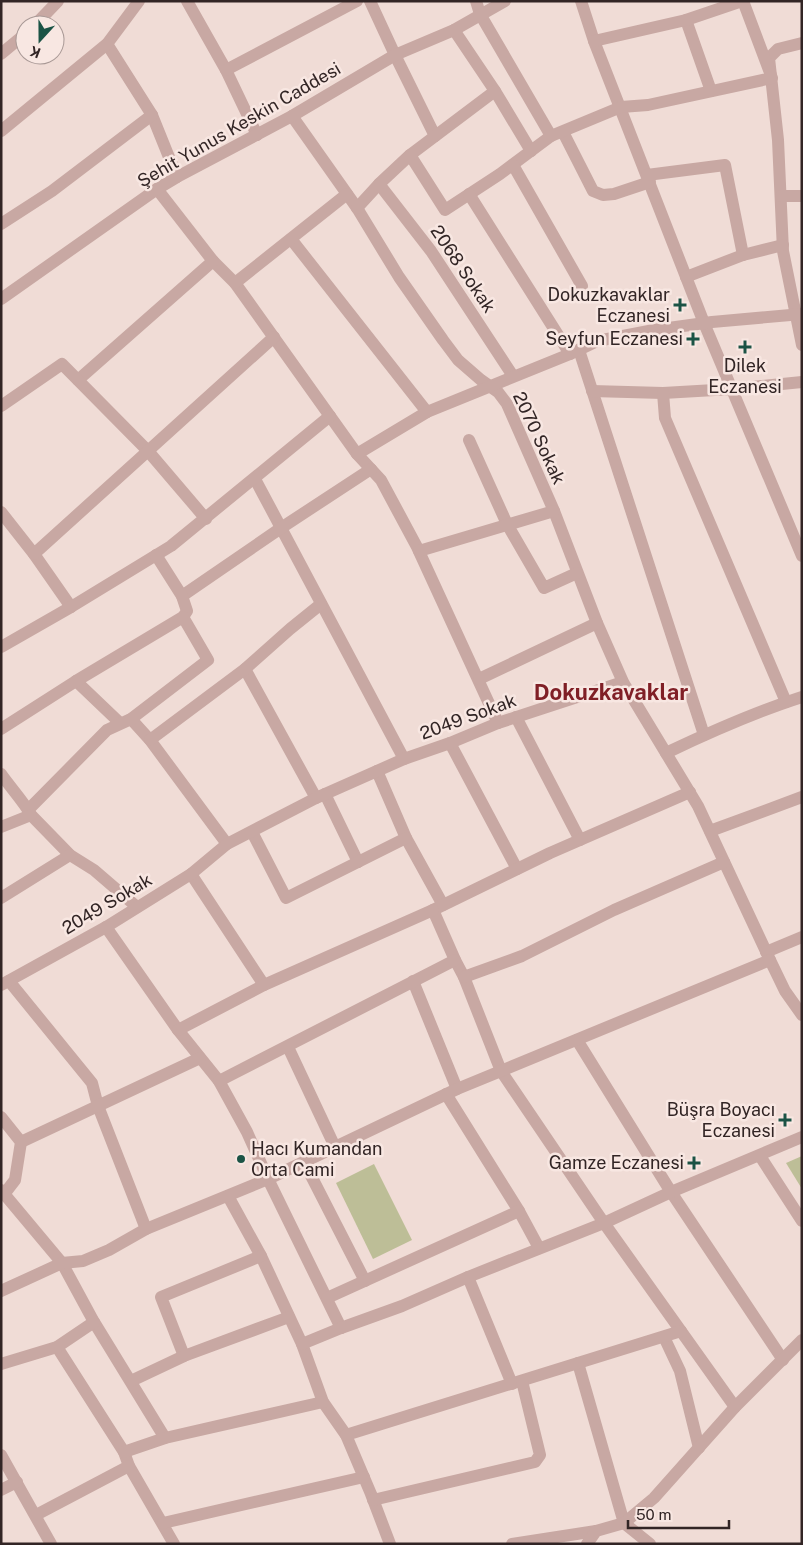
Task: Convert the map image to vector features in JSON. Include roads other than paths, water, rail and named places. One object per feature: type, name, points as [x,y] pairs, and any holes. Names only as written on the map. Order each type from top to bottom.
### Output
[{"type":"street","points":[[45,15],[58,1]]},
{"type":"street","points":[[1,131],[107,44],[139,1]]},
{"type":"street","points":[[187,1],[226,70],[257,135]]},
{"type":"street","points":[[226,70],[357,1]]},
{"type":"street","points":[[370,1],[435,136]]},
{"type":"street","points":[[476,1],[480,14],[593,191],[603,195],[614,194],[648,179],[725,165],[743,255]]},
{"type":"street","name":"Şehit Yunus Keskin Caddesi","points":[[1,298],[177,177],[292,116],[395,56],[454,30],[505,1]]},
{"type":"street","points":[[581,1],[594,41],[704,323],[802,556]]},
{"type":"street","points":[[594,41],[686,20],[742,1],[772,78]]},
{"type":"street","points":[[686,20],[711,91]]},
{"type":"street","points":[[454,30],[531,151]]},
{"type":"street","points":[[1,54],[15,42]]},
{"type":"street","points":[[802,43],[778,49],[769,58],[778,140],[783,245],[799,314],[802,345]]},
{"type":"street","points":[[107,44],[152,115],[177,177]]},
{"type":"street","points":[[410,155],[445,210],[557,134],[621,107],[648,105],[772,78]]},
{"type":"street","points":[[357,208],[410,155],[495,92]]},
{"type":"street","points":[[1,224],[52,191],[152,115]]},
{"type":"street","name":"2070 Sokak","points":[[292,116],[357,208],[399,277],[443,340],[458,360],[498,392],[507,404],[554,511],[597,623],[623,682]]},
{"type":"street","points":[[513,164],[582,286]]},
{"type":"street","name":"2068 Sokak","points":[[379,184],[432,251],[514,376]]},
{"type":"street","points":[[157,189],[213,261],[235,282],[357,454],[381,480],[419,551],[498,723]]},
{"type":"street","points":[[235,282],[347,194]]},
{"type":"street","points":[[469,194],[574,352],[592,391],[704,735]]},
{"type":"street","points":[[781,196],[802,196]]},
{"type":"street","points":[[291,239],[427,412]]},
{"type":"street","points":[[686,277],[743,255],[783,245]]},
{"type":"street","points":[[78,380],[213,261]]},
{"type":"street","points":[[357,454],[427,412],[597,341],[704,323],[799,314]]},
{"type":"street","points":[[34,554],[274,337]]},
{"type":"street","points":[[1,406],[62,364],[148,451],[206,519]]},
{"type":"street","points":[[592,391],[663,393],[802,382]]},
{"type":"street","points":[[663,393],[664,418],[786,702]]},
{"type":"street","points":[[1,647],[171,546],[330,416]]},
{"type":"street","points":[[469,440],[507,524],[544,588],[578,573]]},
{"type":"street","points":[[182,596],[371,469]]},
{"type":"street","points":[[255,479],[404,759]]},
{"type":"street","points":[[419,551],[554,511]]},
{"type":"street","points":[[3,519],[34,554],[71,607]]},
{"type":"street","points":[[1,729],[76,681],[183,617],[187,610],[182,596],[156,555]]},
{"type":"street","points":[[150,740],[245,669],[321,604]]},
{"type":"street","points":[[1,826],[29,812],[107,730],[125,721],[208,660],[183,617]]},
{"type":"street","points":[[479,679],[597,623]]},
{"type":"street","points":[[245,669],[358,862]]},
{"type":"street","points":[[76,681],[150,740],[228,844]]},
{"type":"street","points":[[623,682],[698,806],[768,956],[786,991],[802,1015]]},
{"type":"street","name":"2049 Sokak","points":[[5,983],[106,927],[190,874],[228,844],[320,796],[404,759],[450,743],[498,723],[623,682]]},
{"type":"street","points":[[666,753],[704,735],[802,697]]},
{"type":"street","points":[[516,717],[580,840]]},
{"type":"street","points":[[450,743],[517,869]]},
{"type":"street","points":[[377,771],[438,908],[455,960],[464,977],[501,1071],[604,1223],[735,1408]]},
{"type":"street","points":[[1,774],[29,812],[70,855],[94,870],[137,906]]},
{"type":"street","points":[[178,1030],[264,985],[438,908],[580,840],[690,792]]},
{"type":"street","points":[[710,831],[802,797]]},
{"type":"street","points":[[252,832],[286,898],[406,838]]},
{"type":"street","points":[[1,898],[70,855]]},
{"type":"street","points":[[464,977],[522,956],[614,910],[724,862]]},
{"type":"street","points":[[190,874],[264,985]]},
{"type":"street","points":[[106,927],[178,1030],[219,1081],[247,1132],[341,1328]]},
{"type":"street","points":[[1,1291],[62,1263],[82,1261],[109,1250],[146,1229],[268,1179],[451,1092],[577,1040],[768,956],[802,937]]},
{"type":"street","points":[[219,1081],[455,960]]},
{"type":"street","points":[[413,981],[451,1092],[539,1248]]},
{"type":"street","points":[[5,983],[92,1083],[98,1106],[146,1229]]},
{"type":"street","points":[[577,1040],[671,1192],[783,1360]]},
{"type":"street","points":[[288,1047],[335,1147]]},
{"type":"street","points":[[21,1142],[200,1058]]},
{"type":"street","points":[[1,1116],[21,1142],[16,1180],[3,1192],[62,1263],[94,1322],[166,1438]]},
{"type":"street","points":[[302,1344],[402,1306],[468,1277],[604,1223],[671,1192],[802,1138]]},
{"type":"street","points":[[760,1156],[802,1221]]},
{"type":"street","points":[[304,1162],[365,1281]]},
{"type":"street","points":[[228,1196],[261,1256],[302,1344],[323,1402],[346,1435],[390,1544]]},
{"type":"street","points":[[327,1298],[519,1211]]},
{"type":"street","points":[[184,1356],[161,1297],[261,1256]]},
{"type":"street","points":[[373,1500],[535,1462],[540,1455],[517,1382],[468,1277]]},
{"type":"street","points":[[131,1381],[184,1356],[289,1317]]},
{"type":"street","points":[[1,1364],[57,1347],[94,1322]]},
{"type":"street","points":[[346,1435],[681,1331]]},
{"type":"street","points":[[664,1337],[680,1371],[699,1448]]},
{"type":"street","points":[[512,1544],[596,1532],[624,1523],[654,1498],[735,1408],[802,1340]]},
{"type":"street","points":[[57,1347],[124,1452],[129,1466],[174,1544]]},
{"type":"street","points":[[578,1363],[624,1523],[650,1544]]},
{"type":"street","points":[[124,1452],[166,1438],[323,1402]]},
{"type":"street","points":[[1,1455],[51,1544]]},
{"type":"street","points":[[36,1515],[129,1466]]},
{"type":"street","points":[[163,1523],[364,1477]]},
{"type":"street","points":[[1,1490],[17,1482]]},
{"type":"street","points":[[587,1544],[596,1532]]},
{"type":"place","name":"Dokuzkavaklar Eczanesi","points":[[680,305]]},
{"type":"place","name":"Seyfun Eczanesi","points":[[693,339]]},
{"type":"place","name":"Dilek Eczanesi","points":[[745,347]]},
{"type":"place","name":"Büşra Boyacı Eczanesi","points":[[785,1120]]},
{"type":"place","name":"Hacı Kumandan Orta Cami","points":[[241,1159]]},
{"type":"place","name":"Gamze Eczanesi","points":[[694,1163]]},
{"type":"district","name":"Dokuzkavaklar","points":[[611,692]]}]
